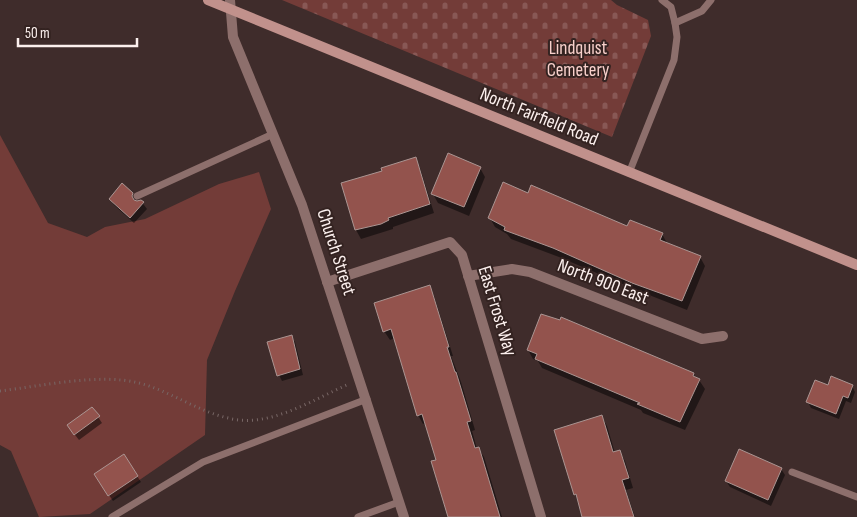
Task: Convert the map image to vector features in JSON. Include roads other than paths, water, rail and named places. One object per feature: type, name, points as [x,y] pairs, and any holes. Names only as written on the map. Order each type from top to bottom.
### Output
[{"type":"main road","name":"North Fairfield Road","points":[[208,0],[230,5],[629,173],[857,265]]},
{"type":"street","name":"Church Street","points":[[230,5],[233,37],[302,205],[404,517]]},
{"type":"street","name":"East Frost Way","points":[[327,282],[450,242],[462,255],[541,517]]},
{"type":"street","name":"North 900 East","points":[[468,276],[512,269],[530,272],[702,340],[723,336]]},
{"type":"lane","points":[[629,173],[674,60],[677,37],[675,23],[670,7],[662,0]]},
{"type":"lane","points":[[675,23],[702,11],[711,0]]},
{"type":"lane","points":[[137,196],[273,134]]},
{"type":"lane","points":[[112,517],[203,462],[367,399]]},
{"type":"lane","points":[[792,472],[857,497]]},
{"type":"lane","points":[[358,517],[399,502]]},
{"type":"park label","name":"Lindquist Cemetery","points":[[578,59]]}]
